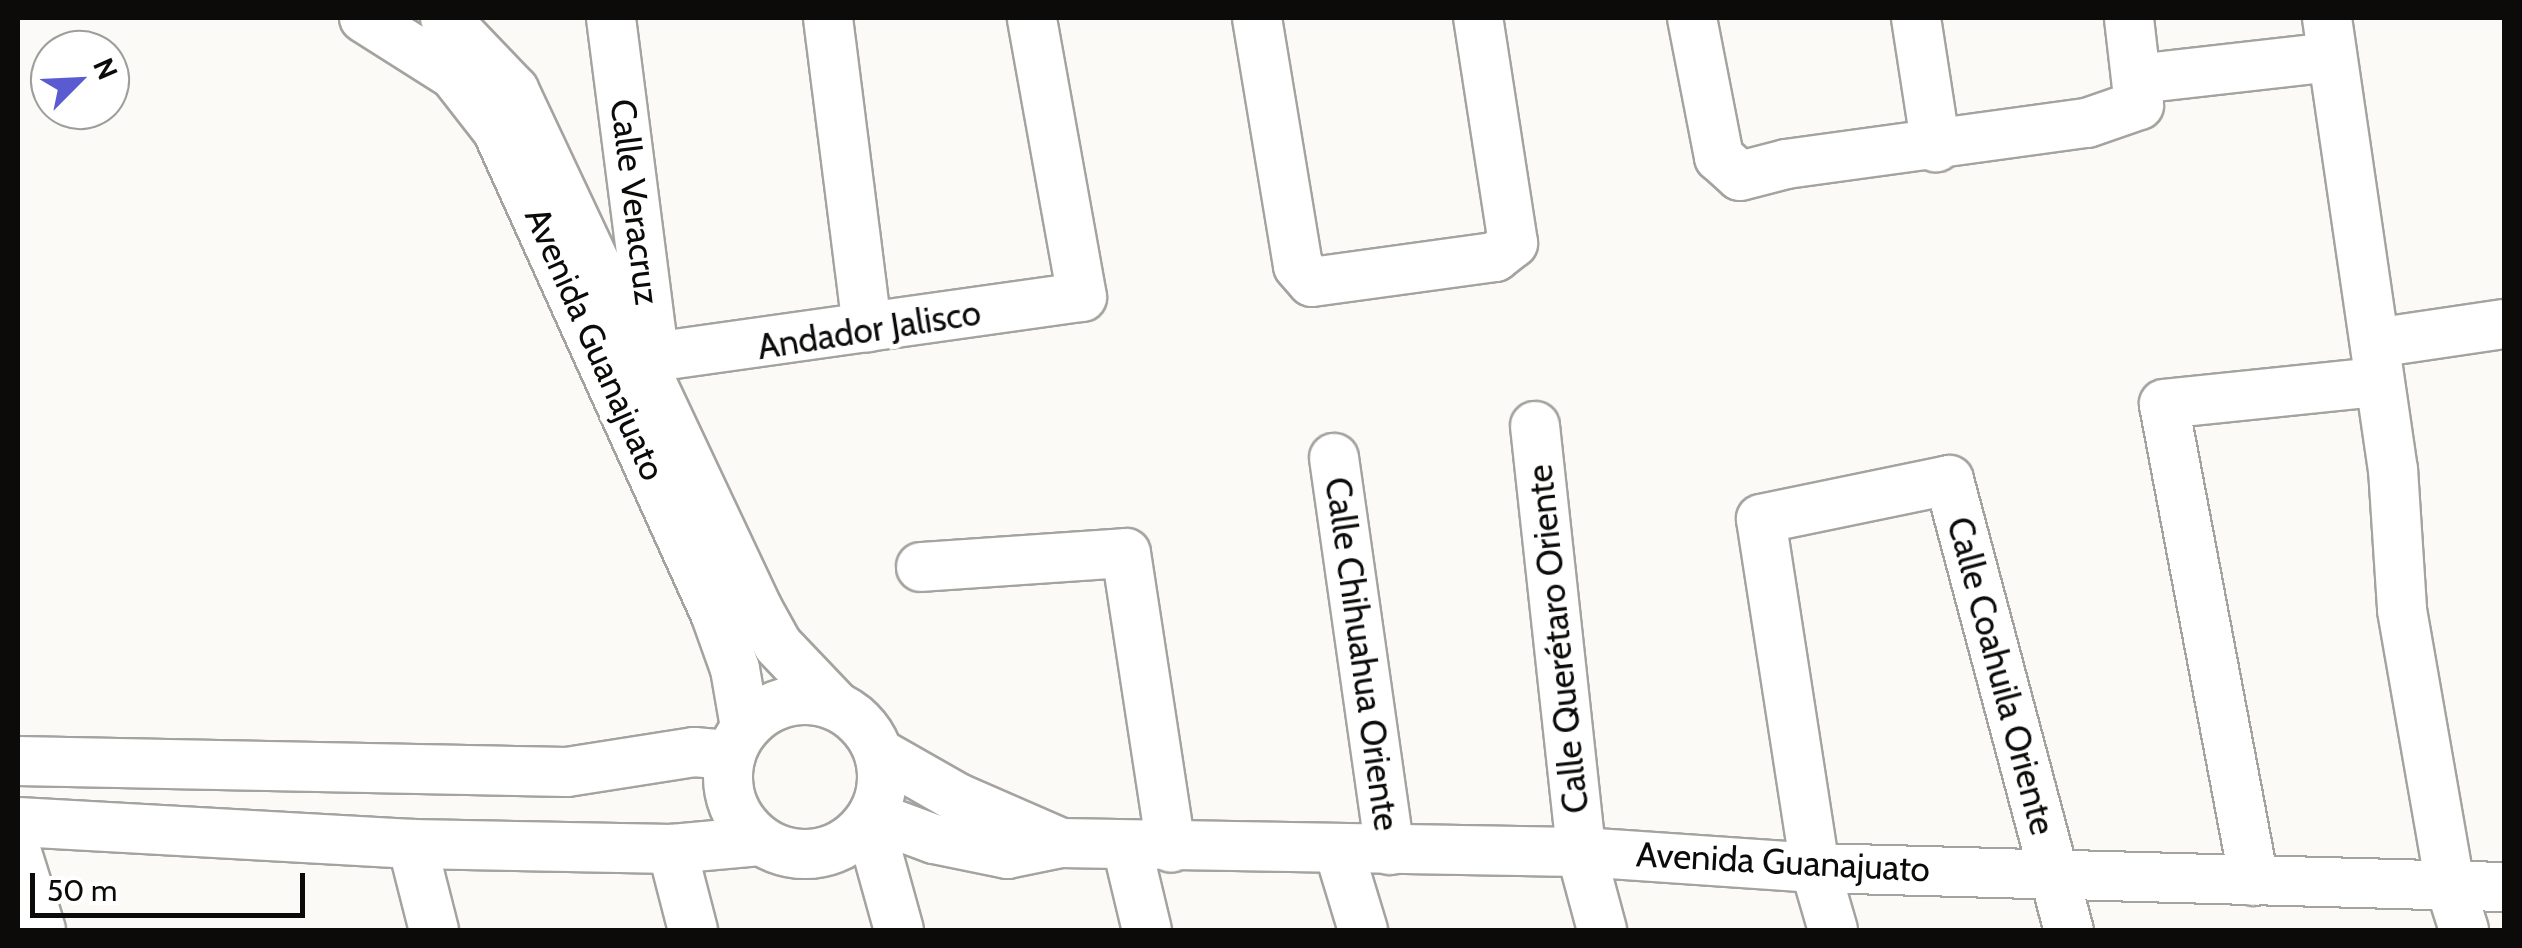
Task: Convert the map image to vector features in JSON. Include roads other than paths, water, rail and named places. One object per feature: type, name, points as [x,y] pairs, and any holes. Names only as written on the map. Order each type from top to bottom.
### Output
[{"type":"street","name":"Avenida Guanajuato","points":[[364,18],[436,29],[514,90],[654,372],[778,646],[836,706]]},
{"type":"street","name":"Calle Veracruz","points":[[611,18],[654,372]]},
{"type":"street","points":[[828,18],[868,328]]},
{"type":"street","name":"Andador Jalisco","points":[[654,372],[868,328],[1082,297],[1032,18]]},
{"type":"street","points":[[1257,18],[1302,276],[1312,282],[1506,254],[1513,244],[1478,18]]},
{"type":"street","points":[[1692,18],[1719,158],[1740,176],[1786,164],[1936,147],[2113,115],[2139,105],[2129,18]]},
{"type":"street","points":[[1916,18],[1936,147]]},
{"type":"street","name":"Avenida Guanajuato","points":[[436,29],[454,75],[497,130],[715,613],[736,670],[738,741]]},
{"type":"street","points":[[2138,79],[2329,37],[2393,469],[2402,610],[2450,886],[2464,930]]},
{"type":"street","points":[[2254,882],[2164,404],[2376,363],[2504,324]]},
{"type":"street","name":"Calle Querétaro Oriente","points":[[1535,426],[1581,852],[1602,930]]},
{"type":"street","name":"Calle Chihuahua Oriente","points":[[1334,458],[1390,850]]},
{"type":"street","name":"Calle Coahuila Oriente","points":[[1815,868],[1761,519],[1949,480],[2069,930]]},
{"type":"street","points":[[921,568],[1126,552],[1149,848],[1147,930]]},
{"type":"street","points":[[18,761],[568,772],[738,741],[786,701],[836,706],[862,725],[879,753],[883,779],[870,819],[847,843],[818,854],[788,853],[760,841],[672,849],[412,844],[18,822]]},
{"type":"street","points":[[738,741],[732,802],[760,841]]},
{"type":"street","name":"Avenida Guanajuato","points":[[879,753],[958,798],[1061,843]]},
{"type":"street","name":"Avenida Guanajuato","points":[[870,819],[972,850],[1007,854],[1061,843],[1149,848],[1581,852],[1815,868],[2504,887]]},
{"type":"street","points":[[870,819],[899,930]]},
{"type":"street","points":[[412,844],[434,930]]},
{"type":"street","points":[[672,849],[692,930]]},
{"type":"street","points":[[1339,851],[1362,930]]},
{"type":"street","points":[[18,856],[41,930]]},
{"type":"street","points":[[1815,868],[1833,930]]}]
